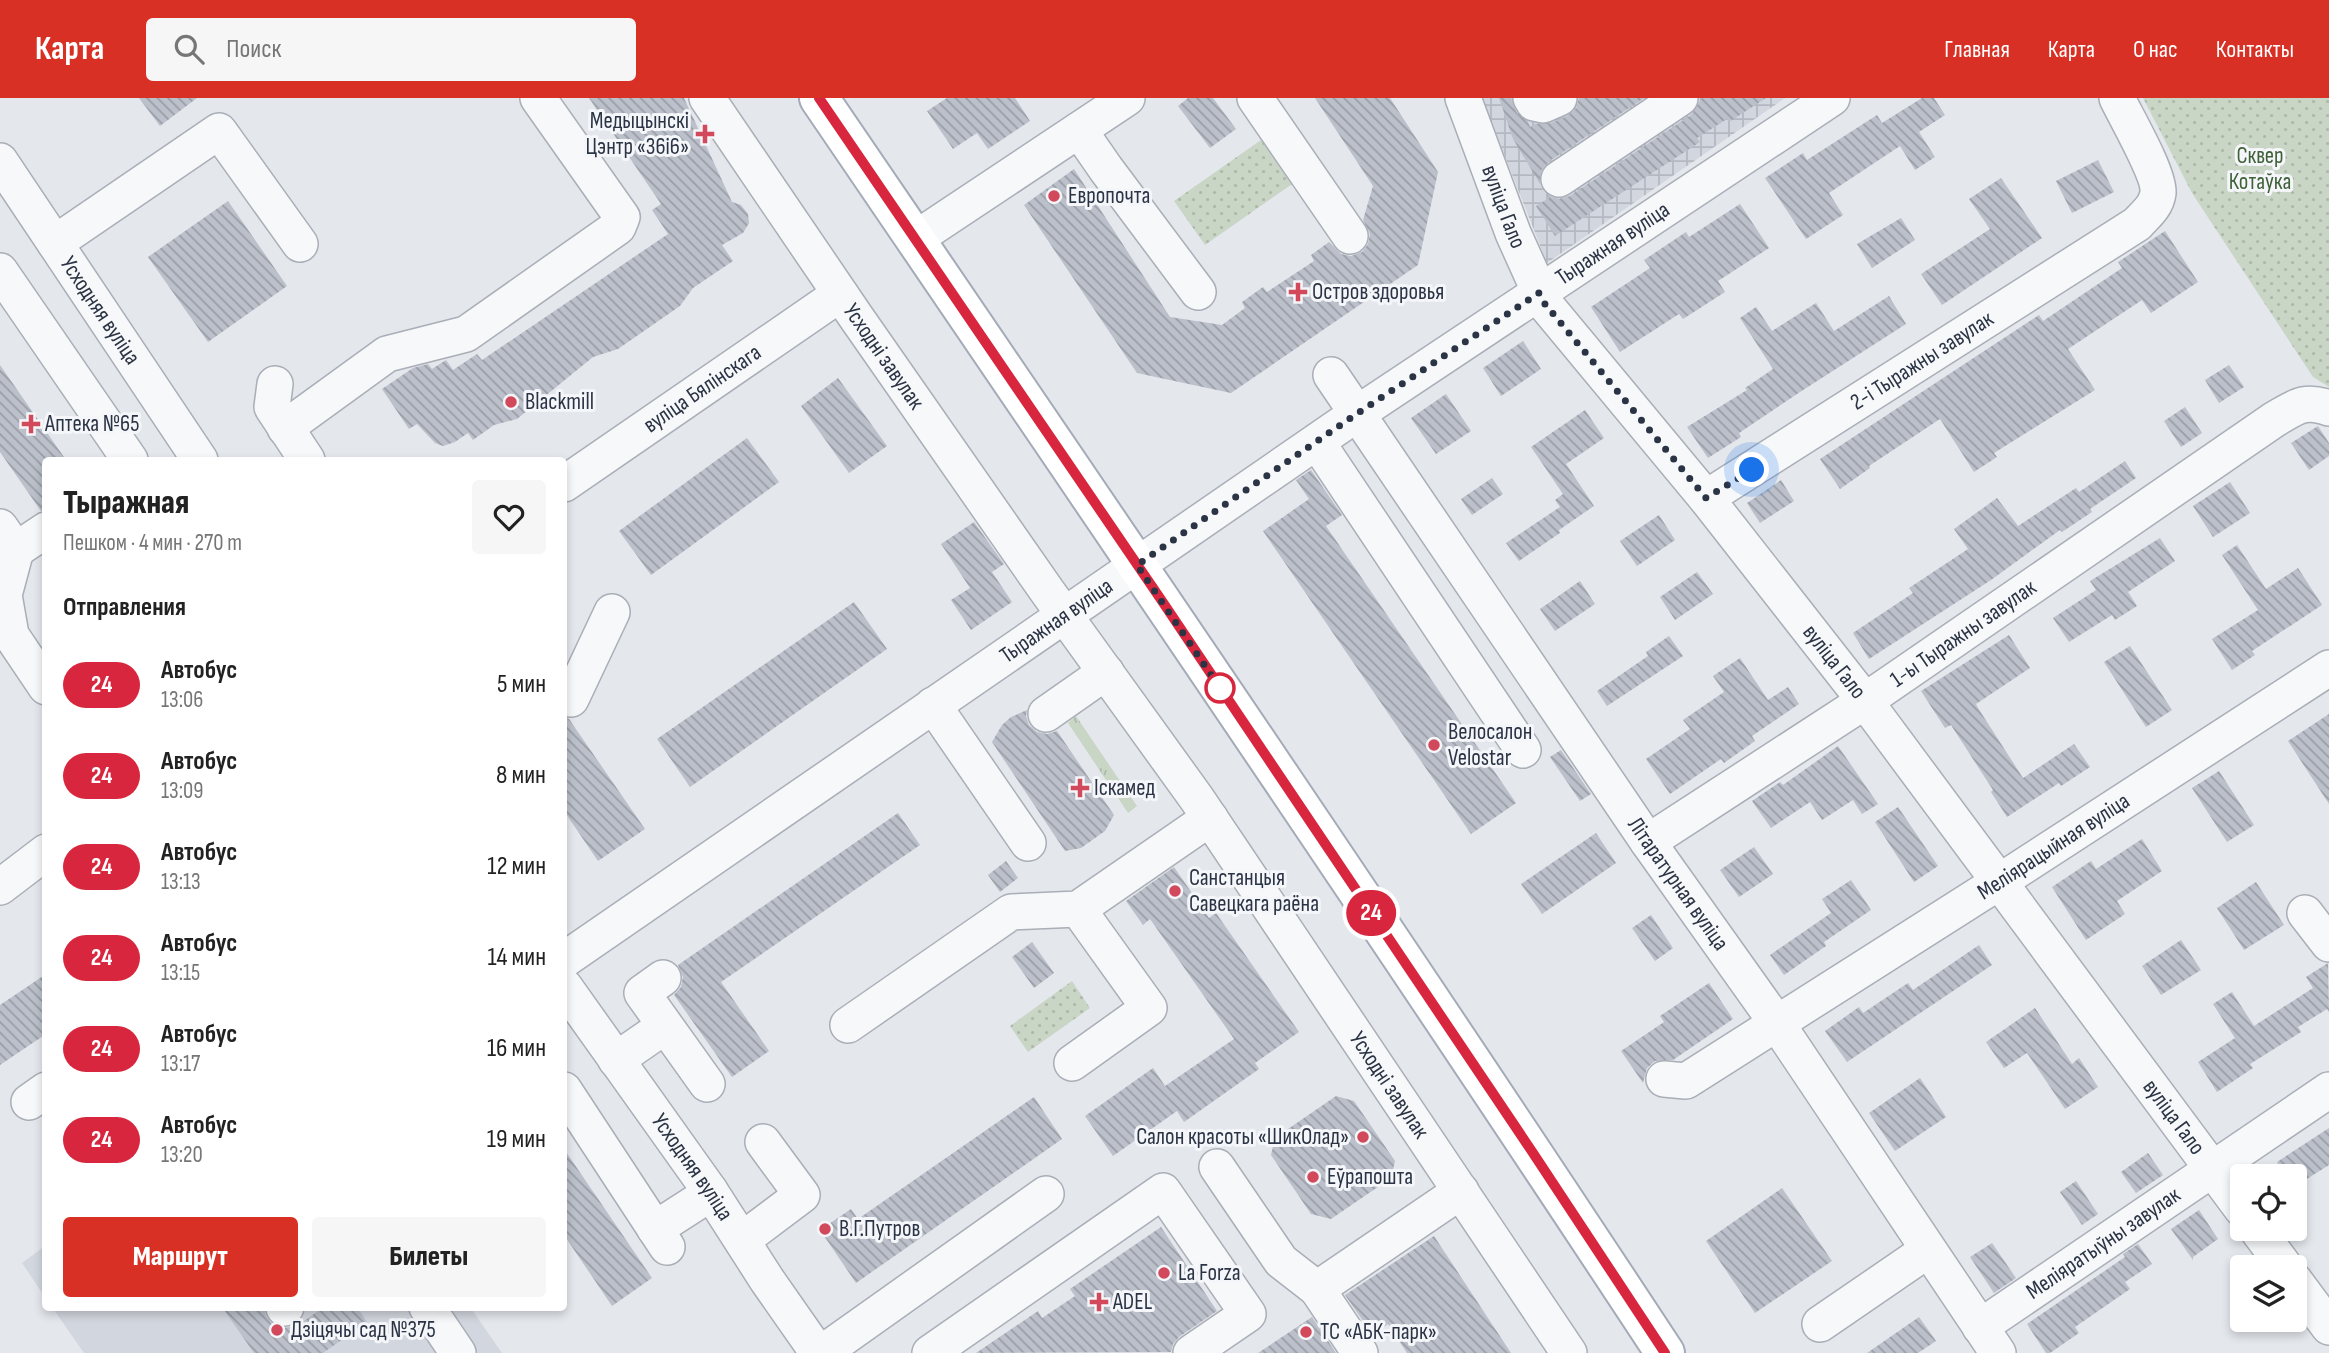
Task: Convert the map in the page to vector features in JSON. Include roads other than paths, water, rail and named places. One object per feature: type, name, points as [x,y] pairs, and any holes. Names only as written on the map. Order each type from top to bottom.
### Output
[{"type":"main road","points":[[819,98],[1137,565],[1665,1353]]},
{"type":"street","points":[[285,428],[387,354],[466,334],[618,227],[622,217],[538,98]]},
{"type":"street","name":"Усходні завулак","points":[[707,98],[1064,614],[1210,818],[1569,1353]]},
{"type":"street","points":[[915,239],[1127,98]]},
{"type":"street","points":[[1255,98],[1350,236]]},
{"type":"street","name":"вуліца Гало","points":[[1463,98],[1513,233],[1545,304],[1706,498],[1865,701],[2230,1193]]},
{"type":"street","points":[[1531,98],[1534,103],[1543,105],[1559,98]]},
{"type":"street","name":"Тыражная вуліца","points":[[567,958],[1064,614],[1304,458],[1358,413],[1832,98]]},
{"type":"street","name":"2-і Тыражны завулак","points":[[1706,498],[2137,223],[2154,206],[2159,190],[2117,98]]},
{"type":"street","points":[[1559,179],[1677,99]]},
{"type":"street","points":[[1079,130],[1099,174],[1198,292]]},
{"type":"street","points":[[55,243],[219,131],[300,244]]},
{"type":"street","name":"Усходняя вуліца","points":[[0,161],[198,457]]},
{"type":"street","points":[[5,291],[128,457]]},
{"type":"street","name":"вуліца Бялінскага","points":[[567,482],[841,294]]},
{"type":"street","name":"Літаратурная вуліца","points":[[1331,375],[1648,842],[1776,1022],[1989,1340]]},
{"type":"street","points":[[275,384],[272,407],[305,457]]},
{"type":"street","name":"1-ы Тыражны завулак","points":[[1648,842],[1865,701],[2274,419],[2301,404],[2314,403],[2329,408]]},
{"type":"street","points":[[1304,458],[1523,750]]},
{"type":"street","points":[[42,531],[8,538],[4,595],[11,635],[42,681]]},
{"type":"street","points":[[571,699],[612,612]]},
{"type":"street","name":"Меліярацыйная вуліца","points":[[1664,1079],[1686,1080],[1999,882],[2329,668]]},
{"type":"street","points":[[1046,714],[1106,672]]},
{"type":"street","points":[[933,705],[1028,843]]},
{"type":"street","points":[[848,1025],[1011,912],[1078,909],[1210,818]]},
{"type":"street","points":[[0,887],[42,855]]},
{"type":"street","points":[[1072,1063],[1149,1008],[1078,909]]},
{"type":"street","points":[[2305,913],[2329,944]]},
{"type":"street","points":[[663,978],[642,993],[707,1084]]},
{"type":"street","name":"Усходняя вуліца","points":[[567,990],[710,1191],[820,1353]]},
{"type":"street","points":[[616,1060],[665,1026]]},
{"type":"street","name":"Меліяратыўны завулак","points":[[1989,1340],[2212,1169],[2329,1090]]},
{"type":"street","points":[[567,1095],[661,1238],[710,1191]]},
{"type":"street","points":[[742,1241],[802,1195],[763,1142]]},
{"type":"street","points":[[1217,1167],[1281,1261],[1317,1289],[1360,1353]]},
{"type":"street","points":[[930,1353],[1163,1191],[1248,1314],[1191,1353]]},
{"type":"street","points":[[1317,1289],[1461,1191]]},
{"type":"street","points":[[820,1353],[1046,1194]]},
{"type":"street","points":[[1820,1324],[1928,1250]]},
{"type":"street","points":[[2307,1297],[2329,1327]]},
{"type":"street","points":[[430,1311],[458,1353]]},
{"type":"place","name":"Медыцынскі Цэнтр «36і6»","points":[[705,134]]},
{"type":"place","name":"Европочта","points":[[1054,196]]},
{"type":"place","name":"Остров здоровья","points":[[1298,292]]},
{"type":"place","name":"Blackmill","points":[[511,402]]},
{"type":"place","name":"Аптека №65","points":[[31,424]]},
{"type":"place","name":"Велосалон Velostar","points":[[1434,745]]},
{"type":"place","name":"Іскамед","points":[[1080,788]]},
{"type":"place","name":"Санстанцыя Савецкага раёна","points":[[1175,891]]},
{"type":"place","name":"Салон красоты «ШикОлад»","points":[[1363,1137]]},
{"type":"place","name":"Еўрапошта","points":[[1313,1177]]},
{"type":"place","name":"В.Г.Путров","points":[[825,1229]]},
{"type":"place","name":"La Forza","points":[[1164,1273]]},
{"type":"place","name":"ADEL","points":[[1099,1302]]},
{"type":"place","name":"Дзіцячы сад №375","points":[[277,1330]]},
{"type":"place","name":"ТС «АБК-парк»","points":[[1306,1332]]},
{"type":"park label","name":"Сквер Котаўка","points":[[2260,169]]}]
